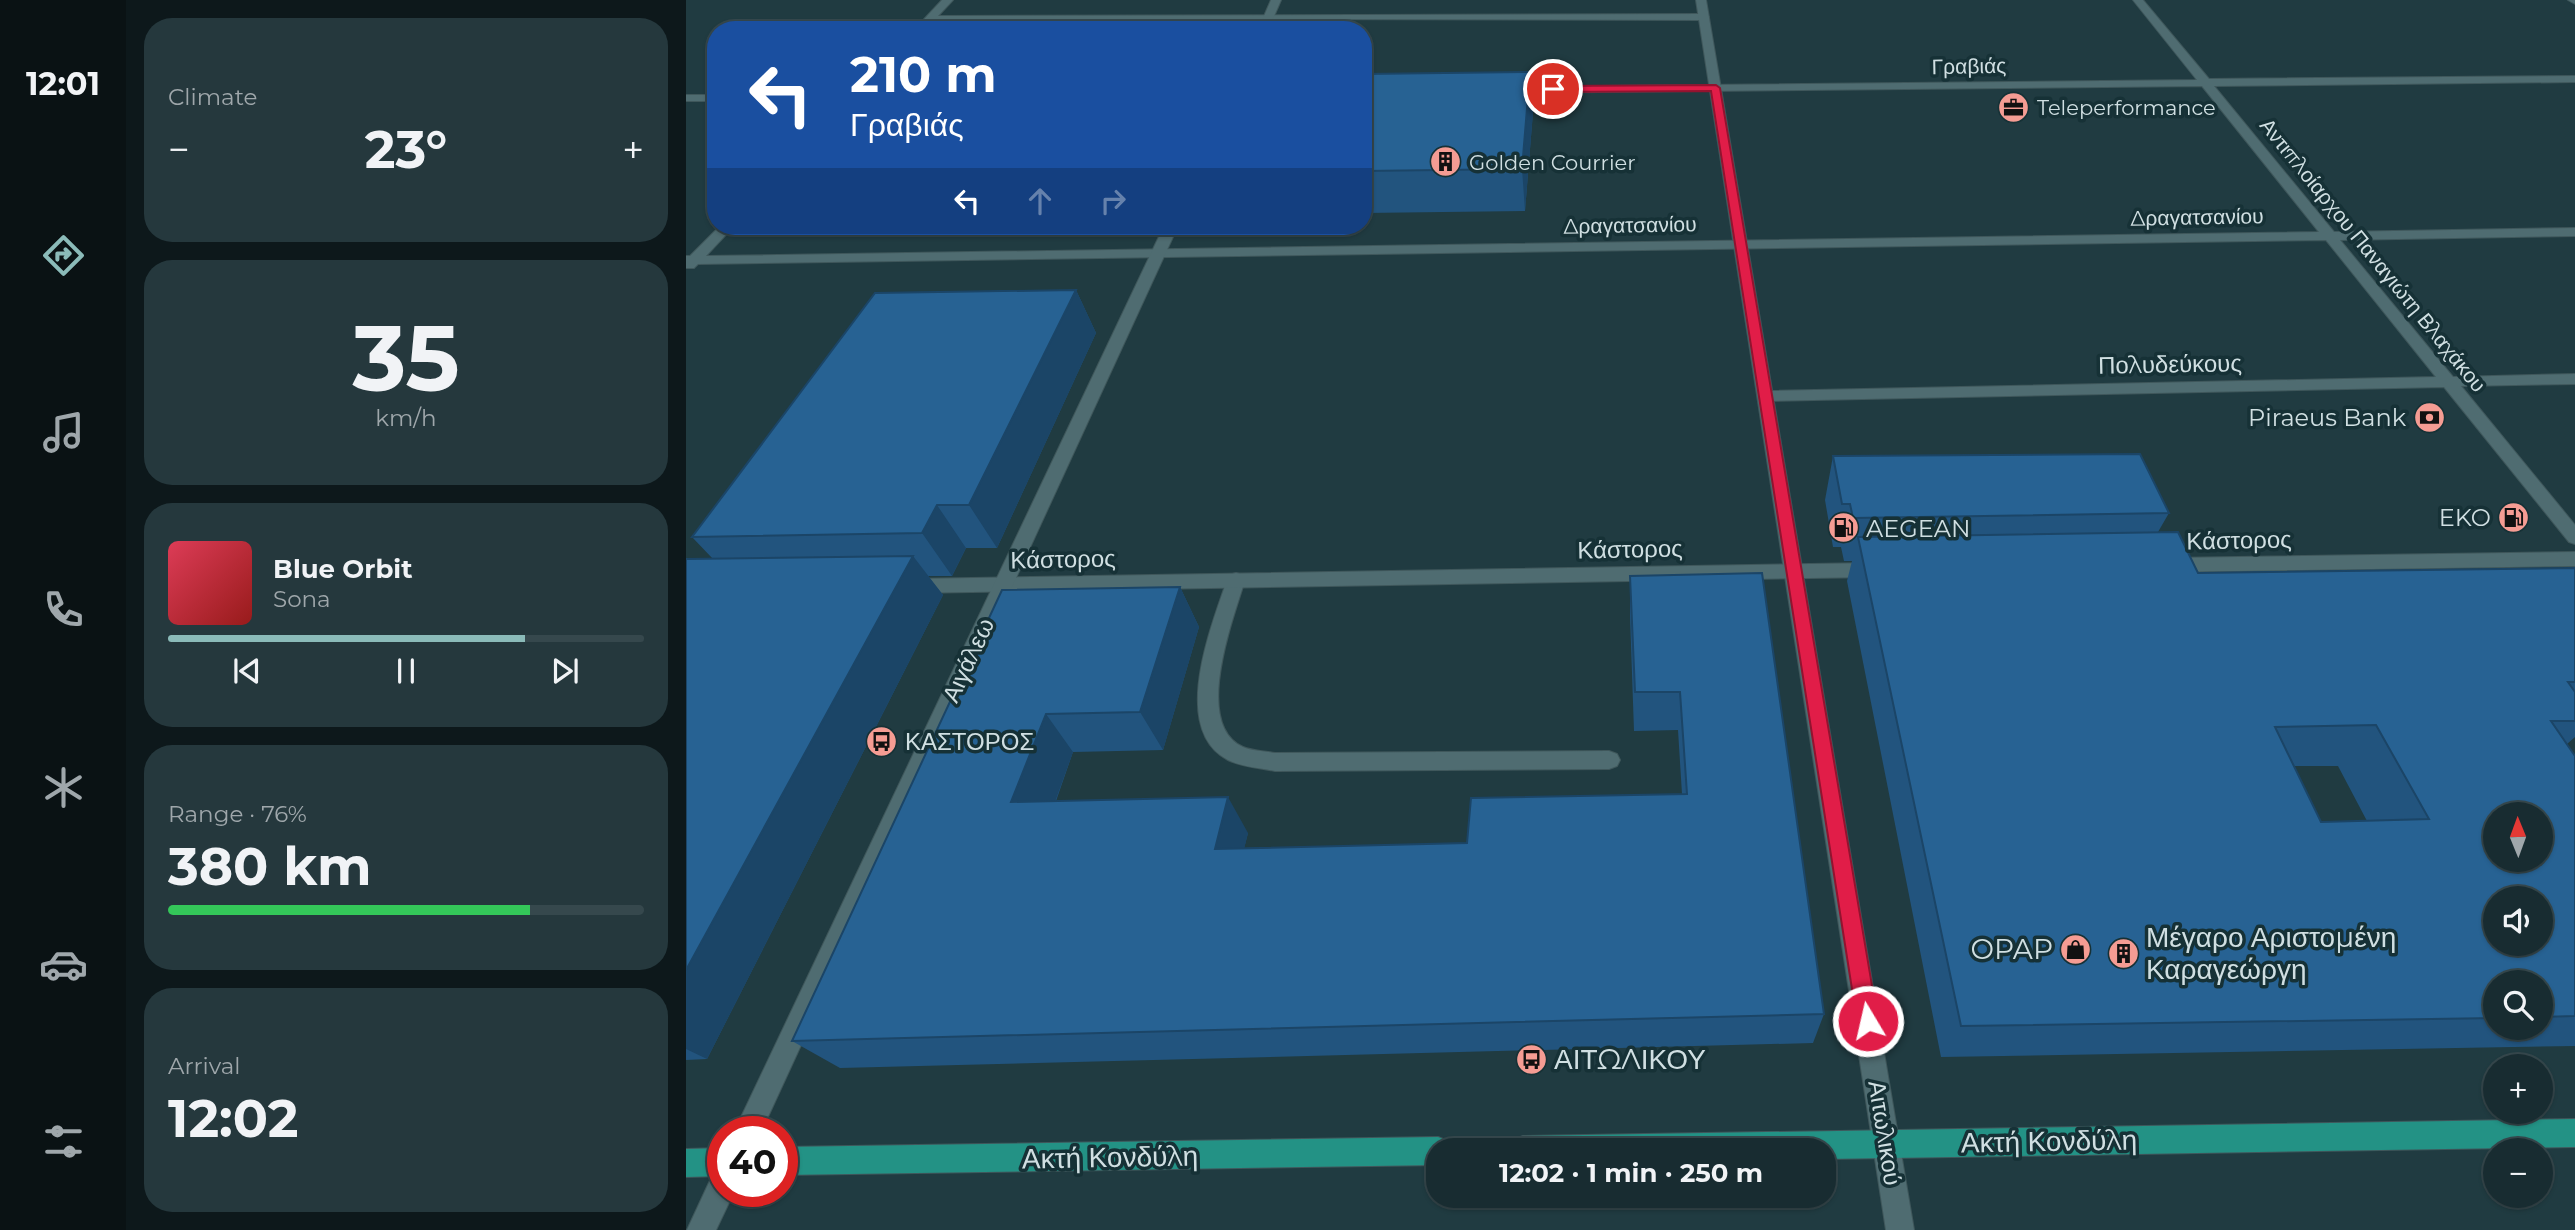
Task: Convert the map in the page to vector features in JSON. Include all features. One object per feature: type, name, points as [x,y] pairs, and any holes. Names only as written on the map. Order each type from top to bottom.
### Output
[{"type":"main road","name":"Ακτή Κονδύλη","points":[[1836,1145],[2575,1133]]},
{"type":"main road","name":"Ακτή Κονδύλη","points":[[798,1161],[1426,1151]]},
{"type":"main road","points":[[686,1163],[707,1162]]},
{"type":"street","points":[[930,19],[948,0]]},
{"type":"street","points":[[1266,21],[1276,0]]},
{"type":"street","name":"Αιτωλικού","points":[[1702,0],[1900,1230]]},
{"type":"street","name":"Αντιπλοίαρχου Παναγιώτη Βλαχάκου","points":[[2138,0],[2575,537]]},
{"type":"street","points":[[930,19],[1269,16],[1704,17]]},
{"type":"street","name":"Γραβιάς","points":[[1499,90],[2575,79]]},
{"type":"street","points":[[686,98],[707,98]]},
{"type":"street","name":"Δραγατσανίου","points":[[689,263],[1158,253],[2575,232]]},
{"type":"street","points":[[689,263],[718,235]]},
{"type":"street","name":"Αιγάλεω","points":[[754,1116],[1167,235]]},
{"type":"street","name":"Πολυδεύκους","points":[[1766,396],[2575,379]]},
{"type":"street","name":"Κάστορος","points":[[2149,566],[2575,559]]},
{"type":"street","name":"Κάστορος","points":[[893,586],[1888,570]]},
{"type":"street","points":[[1236,580],[1207,686],[1208,715],[1217,734],[1233,752],[1275,762],[1609,760]]},
{"type":"street","points":[[701,1230],[712,1207]]},
{"type":"building","points":[[1530,72],[1522,169],[1372,171],[1372,74]]},
{"type":"building","points":[[1076,290],[969,505],[937,505],[922,533],[692,537],[875,293]]},
{"type":"building","points":[[2140,454],[2169,513],[1853,518],[1850,504],[1842,504],[1833,456]]},
{"type":"building","points":[[2178,532],[2198,573],[2575,568],[2575,682],[2568,682],[2575,692],[2575,721],[2551,721],[2575,756],[2575,1016],[2553,1017],[2553,970],[2483,970],[2483,1018],[1961,1026],[1858,537]],"holes":[[[2376,725],[2429,819],[2321,822],[2275,727]]]},
{"type":"building","points":[[913,556],[686,970],[686,559]]},
{"type":"building","points":[[1762,573],[1824,1014],[792,1041],[1002,590],[1180,587],[1140,712],[1046,714],[1011,802],[1228,797],[1215,849],[1467,843],[1471,798],[1687,794],[1680,692],[1635,692],[1630,576]]},
{"type":"place","name":"Teleperformance","points":[[2014,107]]},
{"type":"place","name":"Golden Courrier","points":[[1446,162]]},
{"type":"place","name":"Piraeus Bank","points":[[2429,417]]},
{"type":"place","name":"EKO","points":[[2514,517]]},
{"type":"place","name":"AEGEAN","points":[[1843,528]]},
{"type":"place","name":"ΚΑΣΤΟΡΟΣ","points":[[882,741]]},
{"type":"place","name":"OPAP","points":[[2076,949]]},
{"type":"place","name":"Μέγαρο Αριστομένη Καραγεώργη","points":[[2123,953]]},
{"type":"place","name":"ΑΙΤΩΛΙΚΟΥ","points":[[1531,1059]]},
{"type":"route","points":[[1553,89],[1716,88],[1868,1021]]}]
